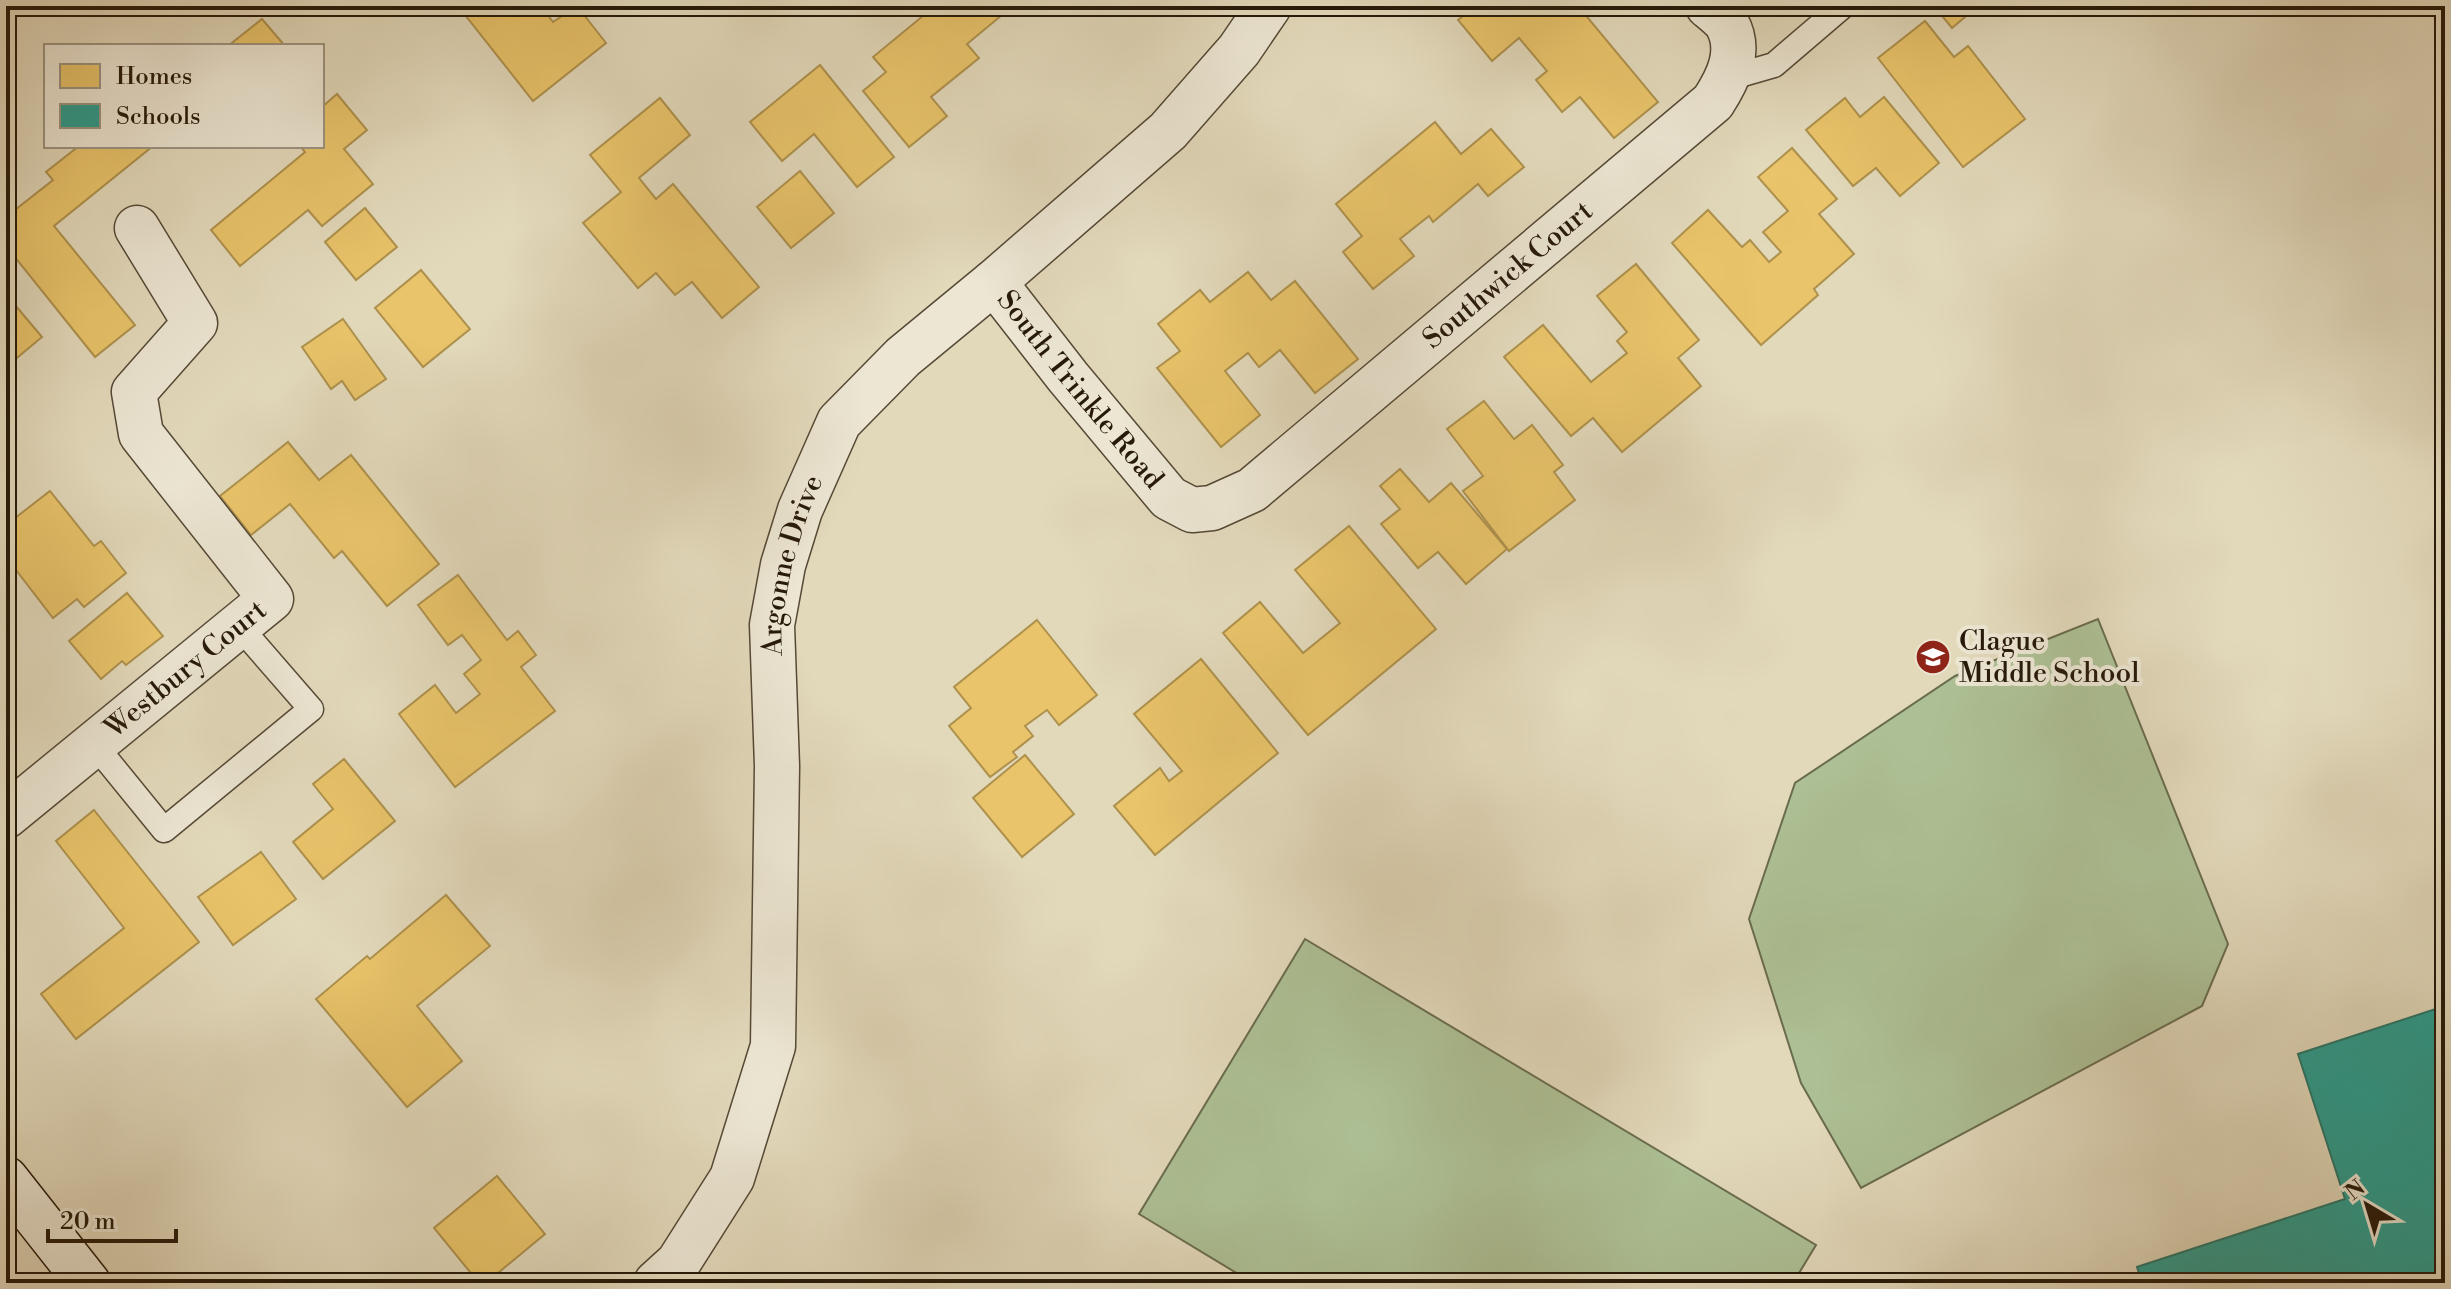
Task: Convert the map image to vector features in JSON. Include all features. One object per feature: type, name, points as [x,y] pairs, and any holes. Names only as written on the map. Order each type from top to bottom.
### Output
[{"type":"street","name":"Argonne Drive","points":[[656,1283],[678,1263],[732,1178],[773,1046],[777,766],[772,625],[783,565],[800,510],[839,422],[903,357],[1168,131],[1239,50],[1269,6]]},
{"type":"street","points":[[1708,6],[1727,24],[1734,52],[1729,78]]},
{"type":"street","name":"Southwick Court","points":[[1212,508],[1252,490],[1713,102],[1729,78]]},
{"type":"street","name":"Westbury Court","points":[[6,816],[271,599],[141,434],[134,392],[195,323],[137,228]]},
{"type":"street","name":"South Trinkle Road","points":[[994,282],[1169,498],[1192,510],[1212,508]]},
{"type":"street","points":[[6,1179],[88,1283]]},
{"type":"lane","points":[[1729,78],[1774,65],[1843,6]]},
{"type":"lane","points":[[94,744],[164,830],[311,709],[238,625]]},
{"type":"green space","points":[[2098,619],[2228,944],[2202,1006],[1861,1188],[1801,1083],[1749,919],[1795,783],[1955,676]]},
{"type":"green space","points":[[1305,939],[1816,1245],[1793,1283],[1253,1283],[1139,1214]]},
{"type":"building: Homes","points":[[458,6],[541,6],[553,22],[577,6],[606,43],[533,101]]},
{"type":"building: Homes","points":[[935,6],[1004,6],[1008,10],[967,44],[979,58],[931,97],[947,116],[909,147],[863,91],[886,72],[873,57]]},
{"type":"building: Homes","points":[[1476,6],[1578,6],[1658,102],[1614,138],[1580,97],[1562,112],[1536,80],[1547,71],[1519,38],[1492,61],[1458,20]]},
{"type":"building: Homes","points":[[1934,6],[1978,6],[1952,28]]},
{"type":"building: Homes","points":[[262,19],[283,44],[231,44]]},
{"type":"building: Homes","points":[[1925,21],[1954,57],[1968,46],[2025,119],[1963,167],[1878,58]]},
{"type":"building: Homes","points":[[820,65],[894,157],[857,187],[814,134],[782,161],[750,122]]},
{"type":"building: Homes","points":[[337,94],[367,130],[344,149],[373,184],[322,226],[308,210],[240,266],[211,230],[305,152],[302,148],[324,148],[324,105]]},
{"type":"building: Homes","points":[[1884,97],[1939,163],[1900,196],[1876,168],[1853,186],[1806,130],[1845,98],[1860,117]]},
{"type":"building: Homes","points":[[660,98],[690,135],[639,178],[656,199],[673,184],[759,287],[722,318],[692,282],[675,295],[656,273],[638,288],[583,223],[621,192],[590,155]]},
{"type":"building: Homes","points":[[1435,122],[1461,154],[1491,129],[1524,167],[1488,196],[1478,184],[1433,222],[1429,216],[1400,239],[1414,256],[1373,289],[1343,252],[1362,236],[1336,204]]},
{"type":"building: Homes","points":[[76,148],[151,148],[54,226],[135,325],[95,357],[6,246],[6,217],[53,180],[46,172]]},
{"type":"building: Homes","points":[[1792,148],[1837,199],[1819,214],[1854,254],[1814,289],[1818,295],[1761,345],[1672,243],[1708,210],[1742,247],[1750,240],[1769,262],[1781,252],[1763,232],[1788,211],[1758,177]]},
{"type":"building: Homes","points":[[800,171],[834,213],[791,248],[757,207]]},
{"type":"building: Homes","points":[[365,208],[397,247],[356,280],[325,242]]},
{"type":"building: Homes","points":[[1636,264],[1699,340],[1678,358],[1701,386],[1622,452],[1593,418],[1571,436],[1504,357],[1543,325],[1591,382],[1627,353],[1617,341],[1627,332],[1597,296]]},
{"type":"building: Homes","points":[[421,270],[470,329],[423,367],[375,308]]},
{"type":"building: Homes","points":[[1248,272],[1271,300],[1295,281],[1358,359],[1315,393],[1280,350],[1259,367],[1248,353],[1225,371],[1260,415],[1221,447],[1157,368],[1180,351],[1158,324],[1200,290],[1210,302]]},
{"type":"building: Homes","points":[[10,299],[42,337],[6,367],[6,302]]},
{"type":"building: Homes","points":[[343,319],[386,379],[355,400],[342,381],[331,389],[302,347]]},
{"type":"building: Homes","points":[[1484,401],[1514,439],[1532,425],[1563,465],[1554,472],[1575,500],[1509,551],[1463,491],[1483,476],[1447,429]]},
{"type":"building: Homes","points":[[288,442],[319,480],[351,455],[439,564],[387,606],[342,551],[334,558],[290,504],[251,535],[220,496]]},
{"type":"building: Homes","points":[[1400,469],[1429,502],[1451,483],[1507,549],[1466,584],[1438,552],[1418,568],[1381,524],[1400,509],[1380,486]]},
{"type":"building: Homes","points":[[50,491],[94,546],[101,541],[126,573],[84,607],[77,599],[53,618],[6,557],[6,525]]},
{"type":"building: Homes","points":[[1349,526],[1436,629],[1308,735],[1223,633],[1260,602],[1303,653],[1340,623],[1295,570]]},
{"type":"building: Homes","points":[[458,575],[507,640],[518,631],[536,655],[521,667],[555,711],[455,787],[399,714],[435,685],[456,713],[480,694],[464,674],[481,660],[462,635],[448,645],[418,605]]},
{"type":"building: Homes","points":[[127,593],[163,636],[126,665],[122,661],[101,679],[69,641]]},
{"type":"building: Homes","points":[[1037,620],[1097,695],[1059,725],[1047,710],[1025,726],[1033,736],[1013,752],[1017,757],[990,777],[949,726],[971,708],[954,687]]},
{"type":"building: Homes","points":[[1201,659],[1278,753],[1155,855],[1114,806],[1160,768],[1169,781],[1182,771],[1134,714]]},
{"type":"building: Homes","points":[[1025,755],[1074,814],[1022,857],[973,798]]},
{"type":"building: Homes","points":[[344,759],[395,821],[323,879],[293,842],[333,809],[313,784]]},
{"type":"building: Homes","points":[[94,810],[199,942],[76,1039],[41,994],[124,928],[56,841]]},
{"type":"building: Homes","points":[[261,852],[296,899],[233,945],[198,897]]},
{"type":"building: Homes","points":[[446,895],[490,946],[417,1006],[462,1061],[407,1107],[316,999],[367,956],[370,959]]},
{"type":"building: Homes","points":[[497,1176],[545,1234],[486,1283],[479,1283],[434,1228]]},
{"type":"building: Schools","points":[[2445,1006],[2445,1283],[2142,1283],[2137,1267],[2345,1199],[2298,1054]]},
{"type":"place","name":"Clague Middle School","points":[[1933,657]]}]
